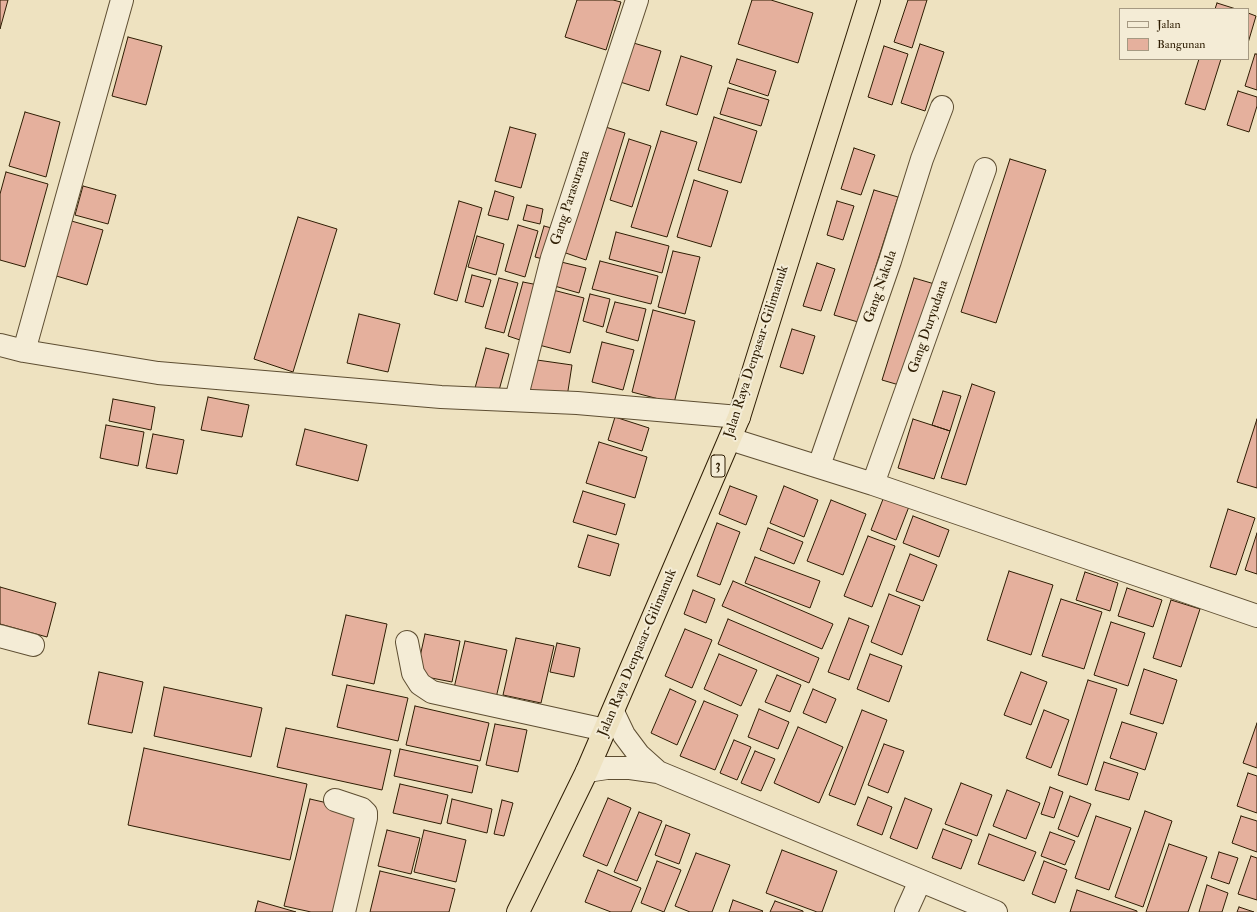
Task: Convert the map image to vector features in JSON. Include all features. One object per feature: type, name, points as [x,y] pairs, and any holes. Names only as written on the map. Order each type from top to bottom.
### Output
[{"type":"highway","name":"Jalan Raya Denpasar-Gilimanuk","points":[[518,912],[587,772],[739,417],[869,0]]},
{"type":"street","points":[[24,351],[122,0]]},
{"type":"street","name":"Gang Parasurama","points":[[516,400],[552,258],[637,0]]},
{"type":"street","name":"Gang Nakula","points":[[819,466],[890,261],[922,158],[942,107]]},
{"type":"street","name":"Gang Duryudana","points":[[874,484],[985,169]]},
{"type":"street","points":[[0,345],[24,351],[158,374],[441,397],[577,403],[739,417]]},
{"type":"street","points":[[730,439],[874,484],[1257,616]]},
{"type":"street","points":[[0,636],[33,645]]},
{"type":"street","points":[[407,642],[413,673],[420,684],[432,692],[609,721],[624,735],[639,755],[658,772]]},
{"type":"street","points":[[587,772],[607,768],[630,768],[658,772],[996,912]]},
{"type":"street","points":[[335,800],[362,809],[366,813],[344,912]]},
{"type":"street","points":[[906,912],[920,881]]},
{"type":"building","points":[[0,0],[8,0],[0,29]]},
{"type":"building","points":[[577,0],[613,0],[621,2],[606,50],[565,37]]},
{"type":"building","points":[[752,0],[771,0],[813,13],[798,63],[738,44]]},
{"type":"building","points":[[908,0],[927,0],[912,48],[894,42]]},
{"type":"building","points":[[1217,3],[1233,8],[1215,8]]},
{"type":"building","points":[[1249,13],[1256,16],[1249,40]]},
{"type":"building","points":[[128,37],[162,46],[146,105],[112,96]]},
{"type":"building","points":[[630,42],[661,51],[649,91],[617,81]]},
{"type":"building","points":[[920,44],[944,52],[925,111],[901,103]]},
{"type":"building","points":[[884,46],[908,54],[892,105],[868,97]]},
{"type":"building","points":[[1255,54],[1257,54],[1257,90],[1245,86]]},
{"type":"building","points":[[681,56],[712,66],[697,115],[666,105]]},
{"type":"building","points":[[737,59],[776,71],[768,96],[729,83]]},
{"type":"building","points":[[1199,60],[1221,60],[1205,110],[1185,104]]},
{"type":"building","points":[[728,88],[769,100],[761,126],[720,114]]},
{"type":"building","points":[[1238,91],[1257,97],[1257,106],[1249,132],[1227,125]]},
{"type":"building","points":[[25,112],[60,122],[46,177],[9,166]]},
{"type":"building","points":[[714,117],[757,131],[741,183],[698,170]]},
{"type":"building","points":[[599,125],[625,133],[586,260],[560,251]]},
{"type":"building","points":[[510,127],[536,134],[521,188],[495,181]]},
{"type":"building","points":[[661,131],[697,142],[667,237],[631,227]]},
{"type":"building","points":[[629,139],[651,146],[632,207],[610,200]]},
{"type":"building","points":[[854,148],[875,155],[861,195],[841,189]]},
{"type":"building","points":[[1010,159],[1046,170],[996,323],[961,312]]},
{"type":"building","points":[[6,172],[48,184],[25,267],[0,260],[0,194]]},
{"type":"building","points":[[694,180],[728,191],[711,247],[677,237]]},
{"type":"building","points":[[83,186],[116,195],[108,224],[75,215]]},
{"type":"building","points":[[874,190],[898,197],[858,322],[834,315]]},
{"type":"building","points":[[495,191],[514,197],[508,220],[488,215]]},
{"type":"building","points":[[459,201],[482,208],[457,301],[434,294]]},
{"type":"building","points":[[837,201],[854,206],[843,240],[827,235]]},
{"type":"building","points":[[527,205],[543,209],[540,224],[523,220]]},
{"type":"building","points":[[298,217],[337,229],[293,372],[254,359]]},
{"type":"building","points":[[68,220],[103,230],[87,285],[53,275]]},
{"type":"building","points":[[518,225],[538,231],[525,277],[505,271]]},
{"type":"building","points":[[544,226],[555,229],[547,260],[535,257]]},
{"type":"building","points":[[616,232],[669,246],[662,273],[609,259]]},
{"type":"building","points":[[477,236],[504,244],[496,275],[468,267]]},
{"type":"building","points":[[673,251],[700,257],[685,314],[658,307]]},
{"type":"building","points":[[557,261],[586,268],[579,293],[551,285]]},
{"type":"building","points":[[600,261],[658,276],[651,304],[592,289]]},
{"type":"building","points":[[817,263],[835,269],[821,311],[803,306]]},
{"type":"building","points":[[472,275],[491,280],[483,307],[465,302]]},
{"type":"building","points":[[499,278],[518,283],[504,333],[485,328]]},
{"type":"building","points":[[914,278],[938,285],[906,387],[882,380]]},
{"type":"building","points":[[523,282],[538,285],[523,341],[508,336]]},
{"type":"building","points":[[549,289],[584,298],[570,353],[535,344]]},
{"type":"building","points":[[590,294],[610,299],[603,327],[583,321]]},
{"type":"building","points":[[615,302],[646,309],[638,341],[606,332]]},
{"type":"building","points":[[653,310],[695,321],[674,403],[632,392]]},
{"type":"building","points":[[359,314],[400,324],[388,372],[347,363]]},
{"type":"building","points":[[792,329],[815,336],[803,374],[780,367]]},
{"type":"building","points":[[602,342],[634,350],[623,390],[592,382]]},
{"type":"building","points":[[486,348],[509,354],[498,394],[475,388]]},
{"type":"building","points":[[530,359],[572,365],[567,397],[524,391]]},
{"type":"building","points":[[972,384],[995,392],[966,485],[941,478]]},
{"type":"building","points":[[943,391],[961,396],[950,431],[932,425]]},
{"type":"building","points":[[208,397],[249,405],[242,437],[201,430]]},
{"type":"building","points":[[113,399],[155,407],[151,430],[109,421]]},
{"type":"building","points":[[615,417],[649,428],[642,451],[608,440]]},
{"type":"building","points":[[913,419],[950,431],[934,479],[898,468]]},
{"type":"building","points":[[1257,419],[1257,488],[1237,482]]},
{"type":"building","points":[[106,425],[144,432],[138,466],[100,458]]},
{"type":"building","points":[[305,429],[367,445],[358,481],[296,465]]},
{"type":"building","points":[[153,434],[184,440],[177,474],[146,468]]},
{"type":"building","points":[[599,442],[647,457],[635,498],[586,483]]},
{"type":"building","points":[[730,486],[757,496],[746,525],[719,514]]},
{"type":"building","points":[[784,486],[818,500],[804,537],[770,523]]},
{"type":"building","points":[[583,491],[625,504],[616,535],[573,522]]},
{"type":"building","points":[[885,494],[910,504],[896,540],[871,530]]},
{"type":"building","points":[[831,500],[866,514],[843,575],[807,561]]},
{"type":"building","points":[[1228,509],[1255,518],[1236,575],[1210,567]]},
{"type":"building","points":[[913,516],[949,530],[939,557],[903,543]]},
{"type":"building","points":[[717,523],[740,532],[720,585],[697,576]]},
{"type":"building","points":[[768,528],[803,542],[794,564],[760,550]]},
{"type":"building","points":[[1257,533],[1257,574],[1245,570]]},
{"type":"building","points":[[588,535],[619,544],[610,576],[578,567]]},
{"type":"building","points":[[868,536],[895,546],[872,607],[844,596]]},
{"type":"building","points":[[910,554],[937,565],[923,601],[896,591]]},
{"type":"building","points":[[755,557],[820,581],[810,608],[745,583]]},
{"type":"building","points":[[1009,571],[1053,585],[1031,655],[987,640]]},
{"type":"building","points":[[1085,572],[1118,583],[1110,611],[1076,600]]},
{"type":"building","points":[[733,581],[833,624],[822,649],[722,606]]},
{"type":"building","points":[[0,587],[56,603],[47,637],[0,624]]},
{"type":"building","points":[[1127,588],[1162,600],[1153,627],[1118,616]]},
{"type":"building","points":[[693,590],[715,599],[706,623],[684,614]]},
{"type":"building","points":[[889,594],[920,606],[902,655],[871,642]]},
{"type":"building","points":[[1061,599],[1102,612],[1084,669],[1042,656]]},
{"type":"building","points":[[1171,600],[1200,609],[1181,667],[1153,658]]},
{"type":"building","points":[[346,615],[387,624],[374,684],[332,675]]},
{"type":"building","points":[[849,618],[869,626],[849,680],[828,672]]},
{"type":"building","points":[[728,619],[819,658],[809,683],[718,644]]},
{"type":"building","points":[[1111,622],[1145,633],[1128,686],[1094,675]]},
{"type":"building","points":[[685,629],[712,640],[692,688],[665,676]]},
{"type":"building","points":[[425,634],[460,641],[452,682],[416,675]]},
{"type":"building","points":[[516,638],[554,646],[541,703],[503,695]]},
{"type":"building","points":[[465,641],[507,650],[496,698],[454,688]]},
{"type":"building","points":[[557,643],[580,648],[574,677],[550,672]]},
{"type":"building","points":[[719,654],[757,670],[741,706],[704,689]]},
{"type":"building","points":[[870,654],[902,666],[889,702],[857,689]]},
{"type":"building","points":[[1144,669],[1177,680],[1163,724],[1130,714]]},
{"type":"building","points":[[99,672],[143,682],[132,733],[88,724]]},
{"type":"building","points":[[1021,672],[1047,682],[1031,725],[1004,715]]},
{"type":"building","points":[[777,675],[801,685],[790,712],[765,702]]},
{"type":"building","points":[[1088,680],[1117,689],[1087,785],[1058,775]]},
{"type":"building","points":[[347,685],[408,698],[398,741],[337,727]]},
{"type":"building","points":[[164,687],[262,708],[251,757],[154,736]]},
{"type":"building","points":[[670,689],[696,701],[677,745],[651,733]]},
{"type":"building","points":[[813,689],[836,699],[826,723],[803,713]]},
{"type":"building","points":[[704,701],[738,715],[715,770],[680,756]]},
{"type":"building","points":[[415,706],[489,723],[480,761],[406,745]]},
{"type":"building","points":[[759,709],[789,722],[778,749],[748,737]]},
{"type":"building","points":[[862,710],[887,720],[855,805],[829,795]]},
{"type":"building","points":[[1044,710],[1069,720],[1051,768],[1026,758]]},
{"type":"building","points":[[1122,722],[1157,733],[1145,770],[1110,758]]},
{"type":"building","points":[[1257,723],[1257,768],[1243,763]]},
{"type":"building","points":[[495,724],[527,730],[518,772],[486,765]]},
{"type":"building","points":[[798,727],[843,747],[819,803],[774,783]]},
{"type":"building","points":[[286,728],[391,750],[382,790],[277,767]]},
{"type":"building","points":[[734,740],[751,747],[737,780],[720,773]]},
{"type":"building","points":[[884,744],[904,751],[888,793],[868,785]]},
{"type":"building","points":[[144,748],[307,784],[290,860],[128,825]]},
{"type":"building","points":[[400,749],[478,766],[472,793],[394,776]]},
{"type":"building","points":[[755,751],[775,759],[761,791],[741,783]]},
{"type":"building","points":[[1104,762],[1138,773],[1129,800],[1095,790]]},
{"type":"building","points":[[1248,773],[1257,776],[1257,813],[1237,806]]},
{"type":"building","points":[[961,783],[992,795],[977,836],[945,824]]},
{"type":"building","points":[[400,784],[448,795],[441,824],[393,813]]},
{"type":"building","points":[[1050,787],[1063,792],[1054,818],[1041,814]]},
{"type":"building","points":[[1007,790],[1040,803],[1026,839],[993,826]]},
{"type":"building","points":[[1070,796],[1091,804],[1078,837],[1058,829]]},
{"type":"building","points":[[868,797],[892,807],[882,835],[857,825]]},
{"type":"building","points":[[608,798],[631,808],[607,866],[583,856]]},
{"type":"building","points":[[905,798],[932,809],[917,849],[890,838]]},
{"type":"building","points":[[310,799],[358,810],[333,912],[311,912],[284,906]]},
{"type":"building","points":[[452,799],[492,809],[487,833],[447,823]]},
{"type":"building","points":[[502,800],[513,803],[504,836],[494,834]]},
{"type":"building","points":[[1145,811],[1172,821],[1143,907],[1115,897]]},
{"type":"building","points":[[639,812],[662,821],[637,881],[614,872]]},
{"type":"building","points":[[1096,816],[1131,828],[1109,890],[1075,878]]},
{"type":"building","points":[[1241,816],[1257,821],[1257,852],[1232,843]]},
{"type":"building","points":[[666,825],[690,834],[679,864],[655,855]]},
{"type":"building","points":[[943,829],[972,840],[961,869],[932,858]]},
{"type":"building","points":[[387,830],[420,838],[411,874],[378,866]]},
{"type":"building","points":[[424,830],[466,840],[456,882],[414,872]]},
{"type":"building","points":[[1050,832],[1075,841],[1065,865],[1041,856]]},
{"type":"building","points":[[989,834],[1036,852],[1024,881],[978,864]]},
{"type":"building","points":[[1169,844],[1207,857],[1188,912],[1146,912]]},
{"type":"building","points":[[782,850],[837,871],[822,912],[817,912],[766,893]]},
{"type":"building","points":[[1219,852],[1238,858],[1229,884],[1211,878]]},
{"type":"building","points":[[696,853],[730,865],[712,912],[690,912],[675,906]]},
{"type":"building","points":[[1251,856],[1257,858],[1257,900],[1238,894]]},
{"type":"building","points":[[657,861],[681,870],[664,912],[641,903]]},
{"type":"building","points":[[1044,861],[1067,870],[1055,903],[1032,894]]},
{"type":"building","points":[[598,870],[641,888],[631,912],[611,912],[585,902]]},
{"type":"building","points":[[380,871],[455,889],[449,912],[370,912]]},
{"type":"building","points":[[1207,885],[1228,893],[1222,912],[1199,912]]},
{"type":"building","points":[[1077,890],[1137,911],[1137,912],[1070,912]]},
{"type":"building","points":[[733,900],[763,911],[729,912]]},
{"type":"building","points":[[258,901],[296,912],[255,912]]},
{"type":"building","points":[[775,901],[803,911],[803,912],[770,912]]},
{"type":"building","points":[[1239,907],[1254,912],[1237,912]]}]
